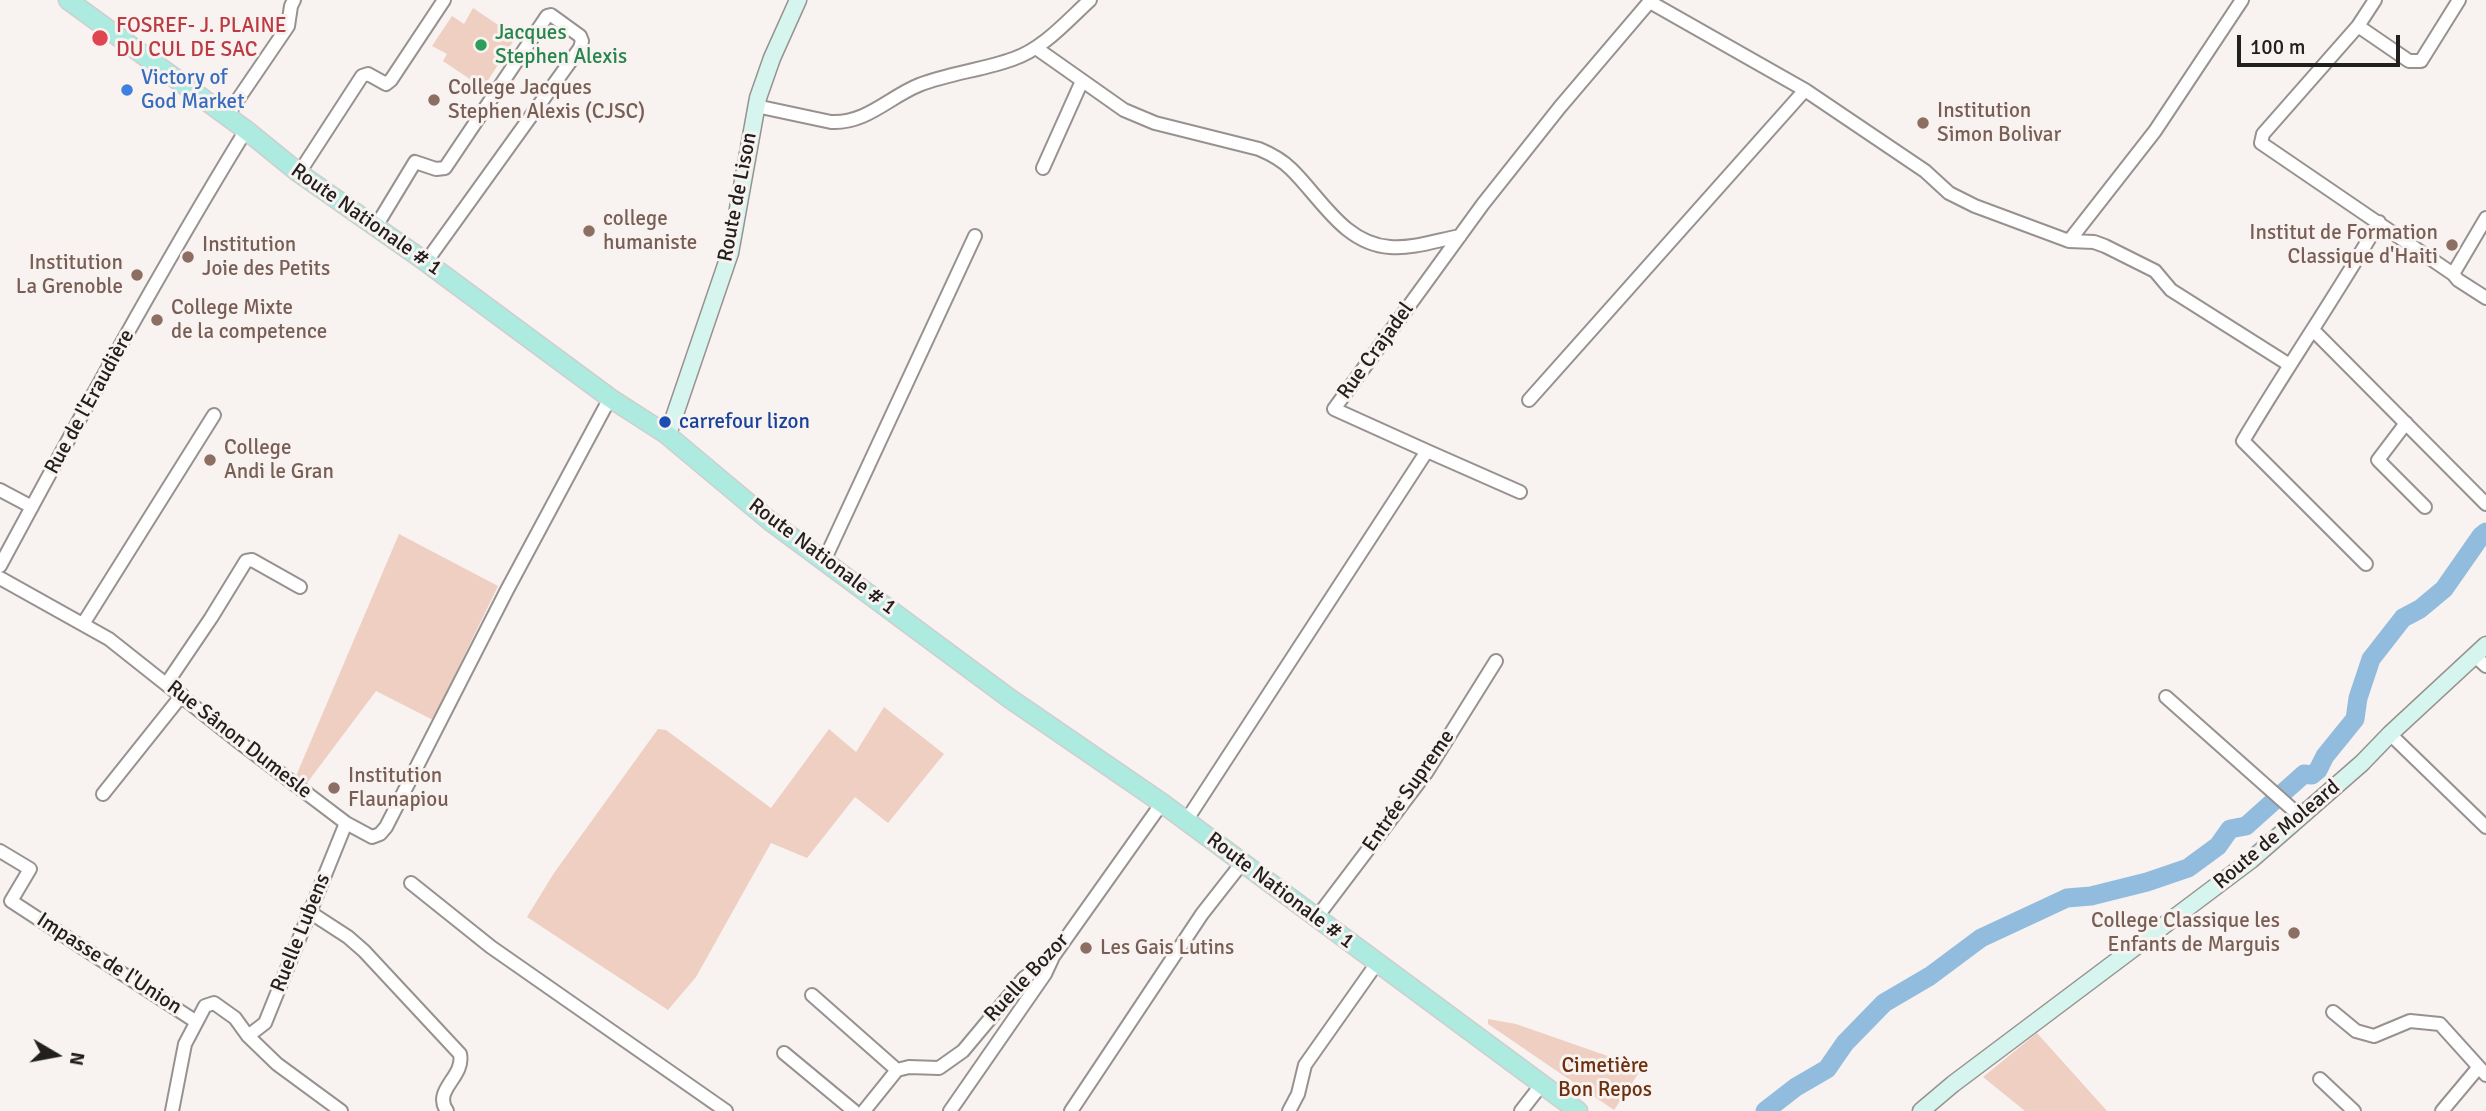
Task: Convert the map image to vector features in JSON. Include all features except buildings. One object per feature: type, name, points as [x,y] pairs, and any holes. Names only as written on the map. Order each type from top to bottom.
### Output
[{"type":"main road","name":"Route Nationale # 1","points":[[68,0],[246,130],[299,173],[426,262],[610,398],[666,434],[770,521],[1009,698],[1162,803],[1578,1111]]},
{"type":"street","points":[[226,117],[288,26],[294,0]]},
{"type":"street","points":[[299,173],[362,76],[368,74],[386,84],[391,80],[444,0]]},
{"type":"street","name":"Route de Lison","points":[[666,434],[730,253],[756,106],[772,58],[797,0]]},
{"type":"street","points":[[756,106],[844,123],[864,117],[920,85],[1015,59],[1036,48],[1090,0]]},
{"type":"street","points":[[2069,241],[2155,131],[2242,0]]},
{"type":"street","points":[[2375,0],[2358,26],[2260,139],[2263,147],[2379,222],[2486,298]]},
{"type":"street","points":[[2358,26],[2409,61],[2421,61],[2459,0]]},
{"type":"street","points":[[1650,1],[1805,90],[1925,172],[1949,193],[1975,206],[2069,241],[2094,242],[2105,246],[2155,271],[2171,290],[2288,364]]},
{"type":"street","name":"Rue Crajadel","points":[[1427,451],[1334,409],[1460,236],[1560,107],[1650,1]]},
{"type":"street","points":[[375,228],[415,162],[436,169],[445,168],[547,16],[557,18],[580,36],[582,41],[579,48],[426,262]]},
{"type":"street","points":[[1036,48],[1124,110],[1155,123],[1259,149],[1275,156],[1290,167],[1344,227],[1364,241],[1389,247],[1460,236]]},
{"type":"street","points":[[1043,168],[1083,80]]},
{"type":"street","points":[[1529,400],[1805,90]]},
{"type":"street","name":"Rue de l'Eraudière","points":[[0,566],[195,214],[246,130]]},
{"type":"street","points":[[2453,274],[2486,218]]},
{"type":"street","points":[[2366,564],[2243,441],[2288,364],[2313,330],[2379,222]]},
{"type":"street","points":[[824,561],[975,236]]},
{"type":"street","points":[[2313,330],[2486,504]]},
{"type":"street","name":"Rue Sânon Dumesle","points":[[0,578],[109,639],[239,742],[346,822],[372,837],[380,834],[386,827],[507,590],[610,398]]},
{"type":"street","points":[[83,624],[214,415]]},
{"type":"street","points":[[2406,422],[2378,460],[2425,507]]},
{"type":"street","points":[[1186,821],[1427,451],[1520,492]]},
{"type":"street","points":[[0,490],[32,507]]},
{"type":"street","points":[[167,683],[246,561],[252,560],[300,586]]},
{"type":"street","name":"Route de Moleard","points":[[1921,1111],[1953,1084],[2251,860],[2295,811],[2362,763],[2390,734],[2482,656]]},
{"type":"street","name":"Entrée Supreme","points":[[1317,917],[1426,774],[1496,661]]},
{"type":"street","points":[[103,794],[182,695]]},
{"type":"street","points":[[2166,697],[2295,811]]},
{"type":"street","points":[[2390,734],[2486,827]]},
{"type":"street","name":"Ruelle Bozor","points":[[897,1070],[909,1067],[939,1068],[963,1051],[1024,978],[1052,958],[1162,803]]},
{"type":"street","name":"Ruelle Lubens","points":[[248,1036],[265,1023],[346,822]]},
{"type":"street","name":"Impasse de l'Union","points":[[0,851],[30,869],[11,901],[195,1021]]},
{"type":"street","points":[[1072,1111],[1202,914],[1242,863]]},
{"type":"street","points":[[411,883],[491,947],[726,1111]]},
{"type":"street","points":[[308,911],[364,951],[460,1054],[460,1068],[442,1095],[442,1103],[447,1111]]},
{"type":"street","points":[[950,1111],[1045,974],[1052,958]]},
{"type":"street","points":[[1289,1111],[1298,1094],[1305,1065],[1377,962]]},
{"type":"street","points":[[812,995],[897,1070],[864,1111]]},
{"type":"street","points":[[172,1111],[185,1044],[205,1006],[214,1003],[221,1005],[235,1018],[248,1036],[277,1064],[341,1111]]},
{"type":"street","points":[[2333,1012],[2356,1031],[2374,1036],[2410,1021],[2440,1024],[2482,1071],[2442,1111]]},
{"type":"street","points":[[784,1053],[854,1111]]},
{"type":"street","points":[[2320,1079],[2354,1111]]},
{"type":"street","points":[[1521,1111],[1542,1084]]},
{"type":"green space","name":"Jacques Stephen Alexis","points":[[473,8],[516,37],[483,88],[443,61],[447,54],[432,46],[452,16],[464,24]]},
{"type":"green space","points":[[399,534],[498,586],[433,720],[376,691],[307,783],[296,776]]},
{"type":"green space","points":[[884,707],[944,754],[888,823],[855,797],[807,858],[771,843],[696,977],[668,1010],[527,917],[554,873],[658,729],[666,730],[771,808],[829,729],[856,752]]},
{"type":"green space","name":"Cimetière Bon Repos","points":[[1488,1019],[1516,1024],[1642,1068],[1614,1110],[1488,1024]]},
{"type":"green space","points":[[2037,1033],[2107,1111],[2025,1111],[1983,1077]]},
{"type":"waterway","points":[[1765,1111],[1796,1087],[1827,1069],[1845,1043],[1884,1003],[1930,976],[1981,938],[2067,898],[2091,896],[2188,868],[2218,846],[2230,829],[2246,826],[2304,774],[2312,775],[2355,719],[2358,698],[2371,659],[2403,618],[2420,609],[2444,589],[2486,532]]},
{"type":"place","name":"FOSREF- J. PLAINE DU CUL DE SAC","points":[[100,38]]},
{"type":"place","name":"Jacques Stephen Alexis","points":[[481,45]]},
{"type":"place","name":"Victory of God Market","points":[[127,90]]},
{"type":"place","name":"College Jacques Stephen Alexis (CJSC)","points":[[434,100]]},
{"type":"place","name":"Institution Simon Bolivar","points":[[1923,123]]},
{"type":"place","name":"college humaniste","points":[[589,231]]},
{"type":"place","name":"Institut de Formation Classique d'Haiti","points":[[2452,245]]},
{"type":"place","name":"Institution Joie des Petits","points":[[188,257]]},
{"type":"place","name":"Institution La Grenoble","points":[[137,275]]},
{"type":"place","name":"College Mixte de la competence","points":[[157,320]]},
{"type":"place","name":"carrefour lizon","points":[[665,422]]},
{"type":"place","name":"College Andi le Gran","points":[[210,460]]},
{"type":"place","name":"Institution Flaunapiou","points":[[334,788]]},
{"type":"place","name":"College Classique les Enfants de Marguis","points":[[2294,933]]},
{"type":"place","name":"Les Gais Lutins","points":[[1086,948]]}]
